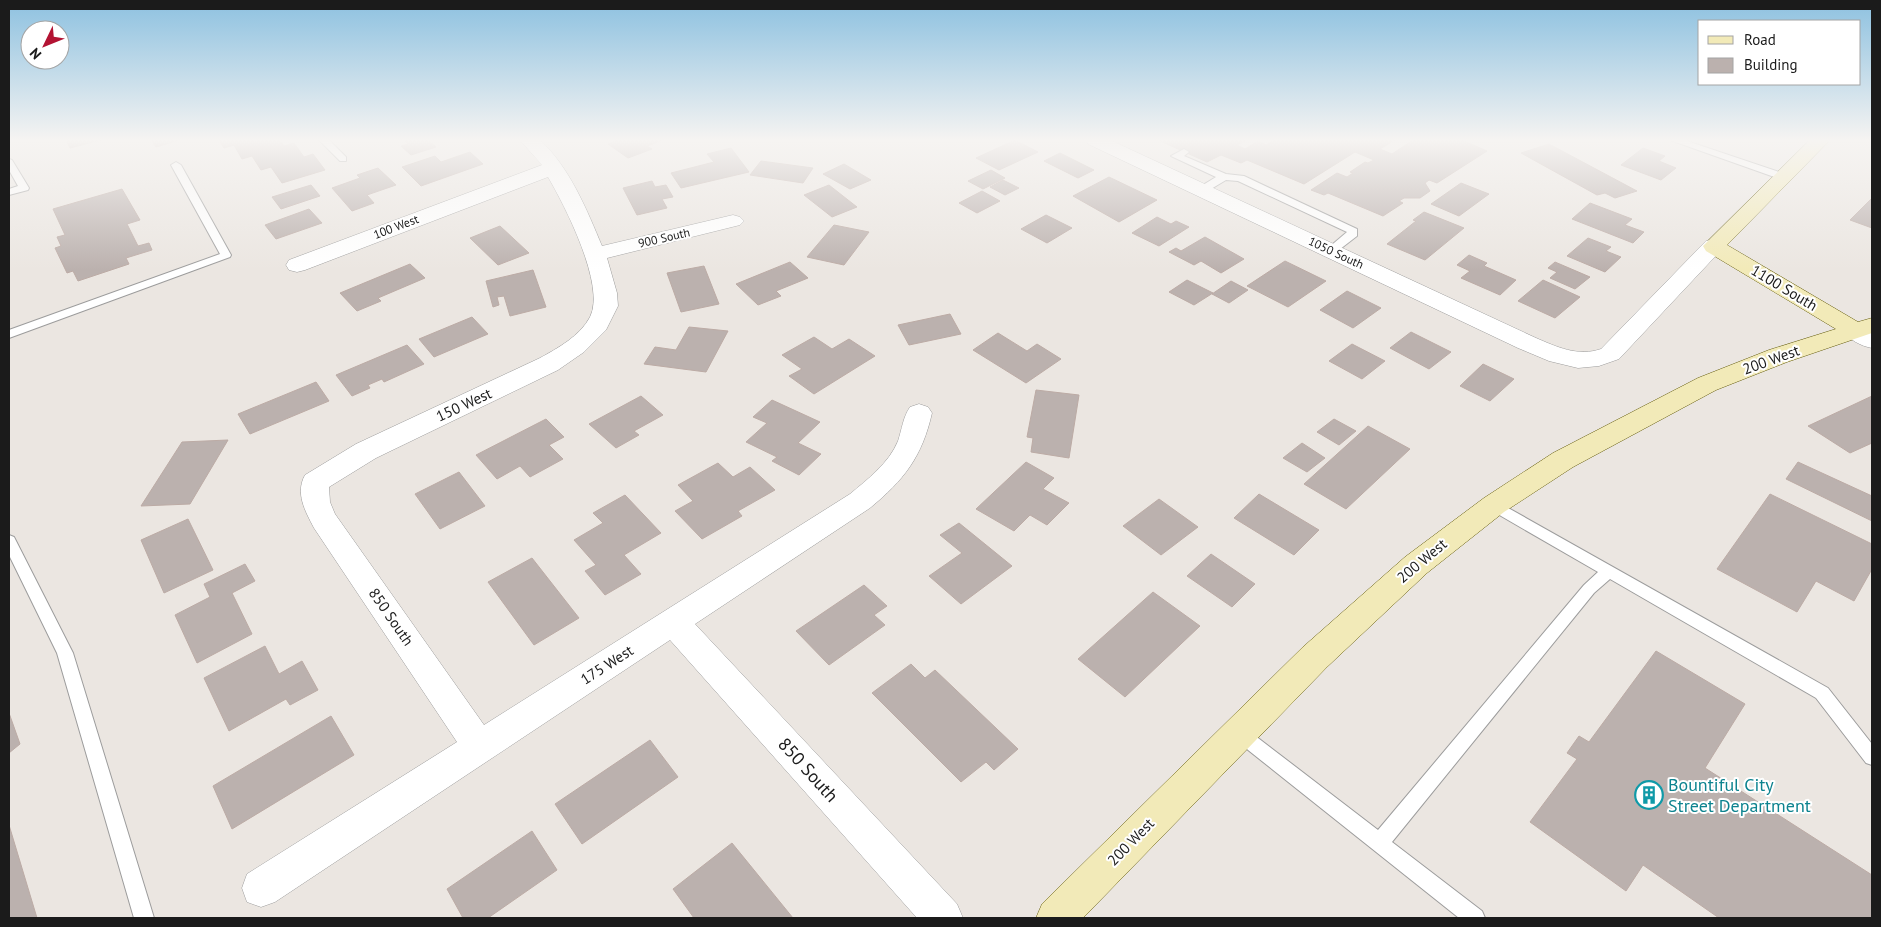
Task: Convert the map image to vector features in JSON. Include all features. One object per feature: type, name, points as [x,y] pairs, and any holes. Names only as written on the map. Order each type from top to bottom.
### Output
[{"type":"main road","points":[[1714,246],[1778,183]]},
{"type":"main road","name":"1100 South","points":[[1714,246],[1866,332]]},
{"type":"main road","name":"200 West","points":[[1056,918],[1238,732],[1315,657],[1416,565],[1494,505],[1563,460],[1707,384],[1778,356],[1866,332]]},
{"type":"street","name":"100 West","points":[[296,265],[512,183]]},
{"type":"street","points":[[562,183],[568,193],[594,255]]},
{"type":"street","name":"1050 South","points":[[1188,183],[1562,358],[1579,360],[1602,357],[1616,348],[1714,246]]},
{"type":"street","name":"900 South","points":[[594,255],[733,221]]},
{"type":"street","name":"150 West","points":[[315,482],[366,451],[549,364],[588,336],[597,326],[606,305],[606,286],[594,255]]},
{"type":"street","name":"175 West","points":[[261,888],[860,501],[883,482],[901,462],[914,437],[919,413]]},
{"type":"street","name":"850 South","points":[[315,482],[314,495],[317,508],[324,520],[480,747]]},
{"type":"street","name":"850 South","points":[[672,622],[943,918]]},
{"type":"lane","points":[[9,192],[24,188],[21,183]]},
{"type":"lane","points":[[9,334],[226,255],[186,183]]},
{"type":"lane","points":[[1202,190],[1213,183]]},
{"type":"lane","points":[[1251,183],[1353,231],[1352,236],[1331,251]]},
{"type":"lane","points":[[1494,505],[1822,693],[1872,757]]},
{"type":"lane","points":[[9,541],[65,652],[144,918]]},
{"type":"lane","points":[[1380,842],[1589,589],[1608,572]]},
{"type":"lane","points":[[1238,732],[1475,918]]},
{"type":"building","points":[[345,183],[394,183],[396,185],[367,195],[374,203],[352,211],[332,188]]},
{"type":"building","points":[[643,183],[653,183],[655,187],[666,185],[673,197],[662,199],[667,208],[637,215],[623,188]]},
{"type":"building","points":[[678,183],[701,183],[681,188]]},
{"type":"building","points":[[840,183],[863,183],[850,189]]},
{"type":"building","points":[[972,183],[994,183],[983,189]]},
{"type":"building","points":[[997,183],[1010,183],[1019,188],[1005,195],[990,187]]},
{"type":"building","points":[[1097,183],[1122,183],[1157,200],[1119,222],[1073,196]]},
{"type":"building","points":[[1321,183],[1425,183],[1430,191],[1420,198],[1404,198],[1399,201],[1403,203],[1383,216],[1328,193],[1324,195],[1311,190]]},
{"type":"building","points":[[1461,183],[1489,194],[1459,216],[1431,204]]},
{"type":"building","points":[[1576,183],[1623,183],[1637,191],[1615,198],[1605,193],[1597,195]]},
{"type":"building","points":[[311,185],[320,196],[281,209],[272,197]]},
{"type":"building","points":[[829,185],[857,207],[832,217],[804,195]]},
{"type":"building","points":[[122,189],[140,220],[127,224],[138,246],[149,243],[152,250],[126,258],[129,264],[78,281],[73,271],[67,273],[55,248],[61,246],[57,237],[65,235],[53,209]]},
{"type":"building","points":[[982,191],[1000,201],[977,213],[959,203]]},
{"type":"building","points":[[1871,199],[1872,228],[1850,220]]},
{"type":"building","points":[[1590,203],[1632,219],[1625,225],[1644,232],[1633,243],[1572,219]]},
{"type":"building","points":[[309,209],[322,223],[276,239],[265,225]]},
{"type":"building","points":[[1424,212],[1464,228],[1425,260],[1387,244],[1416,221],[1413,220]]},
{"type":"building","points":[[1046,215],[1072,228],[1047,243],[1021,229]]},
{"type":"building","points":[[1157,217],[1171,224],[1176,221],[1189,227],[1159,246],[1132,233]]},
{"type":"building","points":[[834,225],[869,232],[844,265],[807,257]]},
{"type":"building","points":[[500,226],[529,253],[498,265],[470,238]]},
{"type":"building","points":[[1205,237],[1244,259],[1221,273],[1201,261],[1194,265],[1169,252],[1176,248],[1181,251]]},
{"type":"building","points":[[1588,238],[1611,247],[1606,251],[1621,257],[1605,272],[1567,256]]},
{"type":"building","points":[[1469,255],[1487,263],[1484,266],[1516,280],[1500,295],[1461,278],[1470,271],[1457,265]]},
{"type":"building","points":[[1285,261],[1326,281],[1288,307],[1247,286]]},
{"type":"building","points":[[790,262],[808,278],[776,291],[781,296],[758,305],[736,284]]},
{"type":"building","points":[[1555,262],[1590,277],[1575,289],[1550,278],[1557,272],[1548,268]]},
{"type":"building","points":[[410,264],[425,278],[378,298],[381,301],[357,311],[340,293]]},
{"type":"building","points":[[704,266],[719,304],[681,312],[667,273]]},
{"type":"building","points":[[533,270],[546,307],[510,316],[504,296],[497,297],[499,305],[493,307],[486,281]]},
{"type":"building","points":[[1187,280],[1213,293],[1194,305],[1169,292]]},
{"type":"building","points":[[1543,280],[1580,297],[1555,318],[1518,301]]},
{"type":"building","points":[[1231,281],[1248,290],[1229,303],[1212,294]]},
{"type":"building","points":[[1347,291],[1381,308],[1353,328],[1320,310]]},
{"type":"building","points":[[950,314],[961,334],[909,345],[898,325]]},
{"type":"building","points":[[472,317],[488,334],[434,357],[419,339]]},
{"type":"building","points":[[689,327],[728,331],[706,372],[644,364],[655,347],[676,350]]},
{"type":"building","points":[[1411,332],[1451,352],[1429,369],[1390,348]]},
{"type":"building","points":[[998,333],[1027,351],[1037,344],[1061,359],[1026,383],[973,350]]},
{"type":"building","points":[[814,337],[832,349],[849,339],[875,356],[814,394],[789,376],[802,369],[782,355]]},
{"type":"building","points":[[1352,344],[1385,361],[1362,379],[1329,361]]},
{"type":"building","points":[[407,345],[424,364],[384,382],[382,379],[368,385],[370,388],[352,396],[336,375]]},
{"type":"building","points":[[1483,364],[1514,379],[1490,401],[1460,386]]},
{"type":"building","points":[[316,382],[329,401],[250,434],[238,414]]},
{"type":"building","points":[[1036,390],[1079,395],[1069,458],[1031,452],[1033,438],[1027,437]]},
{"type":"building","points":[[641,396],[663,415],[634,431],[639,435],[616,448],[589,424]]},
{"type":"building","points":[[1872,396],[1872,443],[1850,453],[1808,426]]},
{"type":"building","points":[[772,400],[820,422],[798,443],[821,454],[799,475],[772,461],[777,457],[746,442],[767,423],[753,417]]},
{"type":"building","points":[[546,419],[564,437],[549,445],[563,459],[530,477],[520,466],[497,479],[476,455]]},
{"type":"building","points":[[1334,419],[1356,431],[1339,445],[1317,432]]},
{"type":"building","points":[[1368,426],[1410,449],[1346,509],[1304,484]]},
{"type":"building","points":[[228,440],[190,504],[141,506],[182,442]]},
{"type":"building","points":[[1302,443],[1325,458],[1307,472],[1283,458]]},
{"type":"building","points":[[1026,462],[1054,478],[1043,489],[1069,503],[1047,525],[1030,515],[1014,531],[976,509]]},
{"type":"building","points":[[1798,462],[1872,496],[1872,521],[1786,479]]},
{"type":"building","points":[[718,463],[733,477],[750,467],[775,490],[738,511],[742,516],[702,539],[675,511],[693,501],[678,485]]},
{"type":"building","points":[[459,472],[485,506],[440,529],[415,494]]},
{"type":"building","points":[[1259,494],[1319,530],[1294,555],[1234,518]]},
{"type":"building","points":[[1770,494],[1872,544],[1872,569],[1854,601],[1816,581],[1797,612],[1717,569]]},
{"type":"building","points":[[625,495],[661,533],[624,555],[641,574],[605,595],[585,571],[596,565],[574,540],[603,523],[593,513]]},
{"type":"building","points":[[1159,499],[1198,527],[1161,555],[1123,526]]},
{"type":"building","points":[[188,519],[213,570],[164,593],[141,540]]},
{"type":"building","points":[[959,523],[1012,566],[961,604],[929,576],[962,553],[940,535]]},
{"type":"building","points":[[1211,554],[1255,584],[1232,607],[1187,576]]},
{"type":"building","points":[[532,558],[579,618],[534,645],[488,582]]},
{"type":"building","points":[[245,564],[255,581],[232,593],[252,634],[197,663],[175,615],[210,597],[204,584]]},
{"type":"building","points":[[864,585],[887,606],[874,615],[885,625],[829,665],[796,631]]},
{"type":"building","points":[[1153,592],[1200,626],[1125,697],[1078,659]]},
{"type":"building","points":[[265,646],[279,674],[302,661],[318,690],[290,705],[286,699],[229,731],[204,678]]},
{"type":"building","name":"Bountiful City Street Department","points":[[1656,651],[1745,704],[1705,768],[1872,875],[1872,918],[1719,918],[1643,865],[1626,891],[1530,822],[1577,759],[1567,753],[1579,736],[1589,742]]},
{"type":"building","points":[[911,664],[925,678],[935,670],[1018,749],[994,770],[986,762],[961,782],[872,693]]},
{"type":"building","points":[[9,713],[20,744],[9,753]]},
{"type":"building","points":[[331,716],[354,755],[232,829],[213,786]]},
{"type":"building","points":[[650,740],[678,777],[582,844],[555,804]]},
{"type":"building","points":[[9,825],[37,918],[9,918]]},
{"type":"building","points":[[532,831],[557,870],[488,918],[463,918],[447,889]]},
{"type":"building","points":[[732,843],[793,918],[694,918],[673,889]]},
{"type":"place","name":"Bountiful City Street Department","points":[[1649,795]]}]
